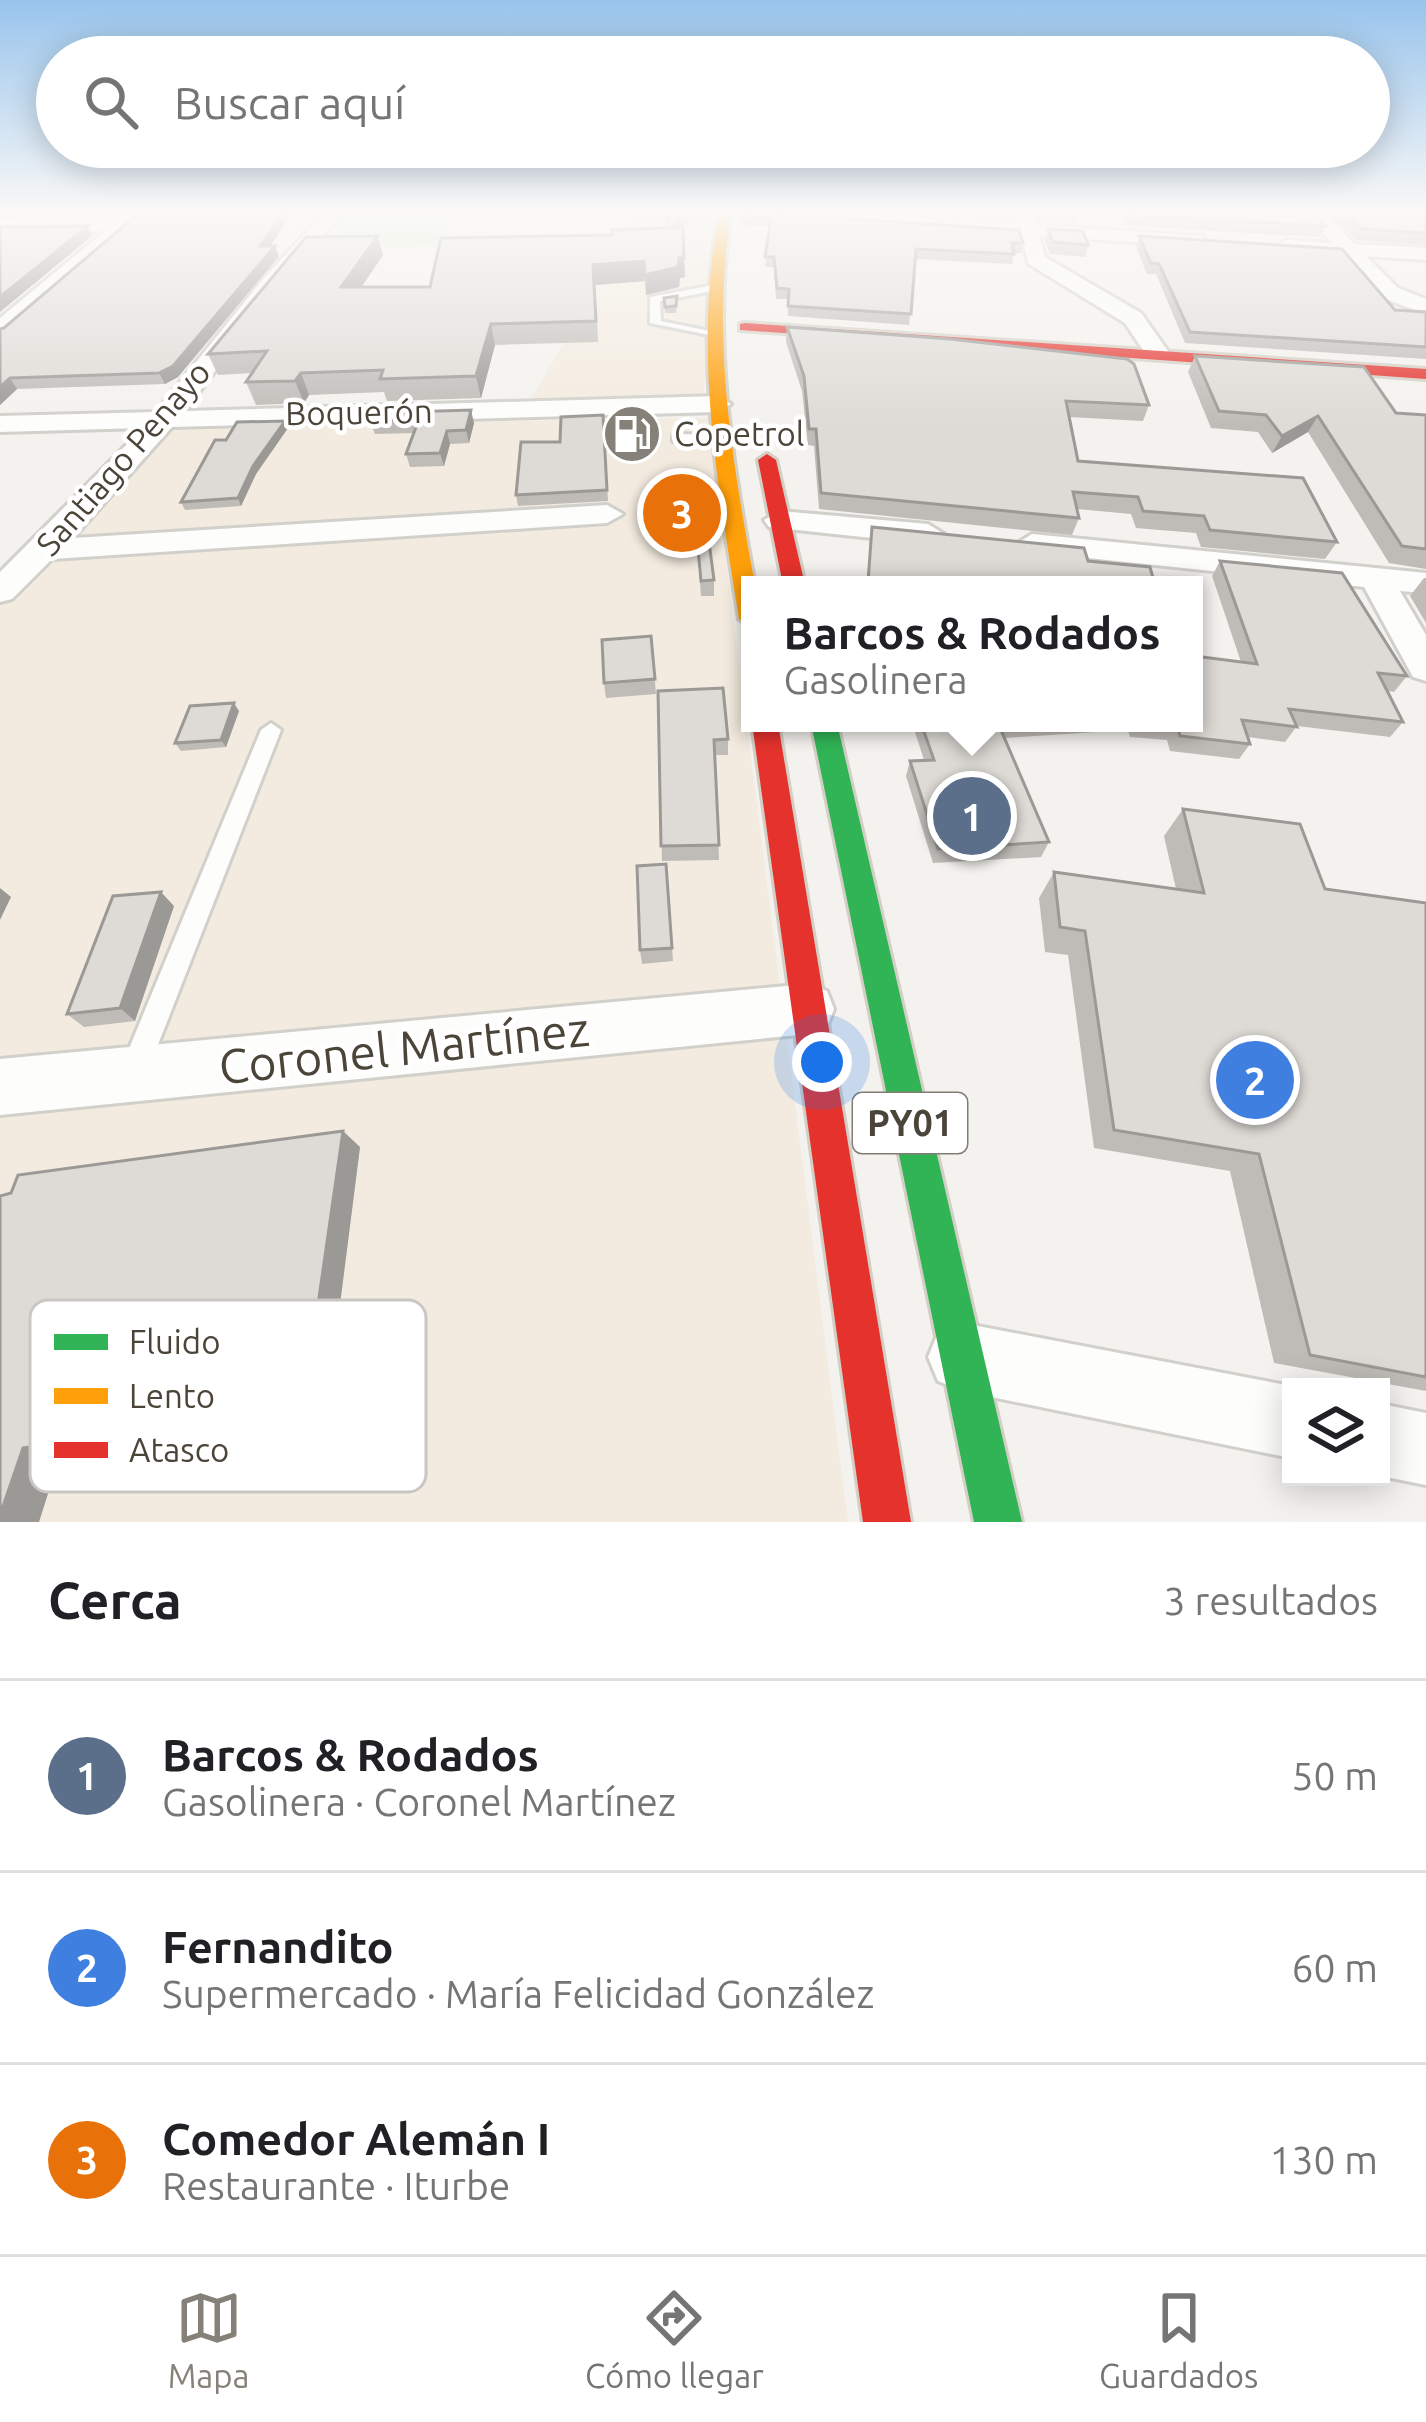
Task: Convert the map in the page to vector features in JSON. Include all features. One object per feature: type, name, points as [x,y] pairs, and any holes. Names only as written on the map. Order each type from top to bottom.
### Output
[{"type":"main road","points":[[713,283],[718,404],[743,576]]},
{"type":"main road","points":[[742,283],[749,364]]},
{"type":"main road","points":[[715,330],[745,327],[1426,374]]},
{"type":"main road","points":[[763,441],[792,576]]},
{"type":"main road","name":"PY01","points":[[766,732],[887,1522]]},
{"type":"main road","name":"PY01","points":[[826,732],[998,1522]]},
{"type":"street","points":[[0,330],[55,283]]},
{"type":"street","name":"Santiago Penayo","points":[[0,591],[167,416],[270,283]]},
{"type":"street","points":[[1075,283],[1133,318],[1158,354]]},
{"type":"street","points":[[1380,283],[1390,293],[1426,307]]},
{"type":"street","name":"Boquerón","points":[[0,424],[167,416],[650,411],[718,404]]},
{"type":"street","points":[[44,550],[608,514]]},
{"type":"street","points":[[780,520],[1426,583]]},
{"type":"street","points":[[1375,578],[1426,668]]},
{"type":"street","name":"Coronel Martínez","points":[[0,1087],[808,1009]]},
{"type":"street","points":[[961,1357],[1282,1420]]},
{"type":"street","points":[[1390,1442],[1426,1448]]},
{"type":"lane","points":[[713,288],[654,299],[656,322],[715,330]]},
{"type":"lane","points":[[678,438],[723,439]]},
{"type":"lane","points":[[133,1074],[271,730]]},
{"type":"shaded area","points":[[600,283],[707,283],[704,398],[524,410]]},
{"type":"shaded area","points":[[708,418],[741,678],[741,732],[748,732],[848,1522],[0,1522],[0,598],[142,427]]},
{"type":"building","points":[[0,283],[17,283],[0,297]]},
{"type":"building","points":[[57,283],[244,283],[173,366],[159,373],[10,378],[0,387],[0,329]]},
{"type":"building","points":[[267,283],[430,287],[431,283],[594,283],[596,321],[491,324],[476,376],[380,379],[383,370],[301,373],[295,381],[246,382],[267,351],[208,354]]},
{"type":"building","points":[[777,283],[913,283],[911,314],[788,306],[789,289],[777,288]]},
{"type":"building","points":[[1168,283],[1372,283],[1395,310],[1426,312],[1426,347],[1190,332]]},
{"type":"building","points":[[677,296],[676,306],[665,307],[664,298]]},
{"type":"building","points":[[787,327],[1127,359],[1134,364],[1149,405],[1066,401],[1078,461],[1303,478],[1337,542],[1210,530],[1204,516],[1143,511],[1138,497],[1073,492],[1079,518],[821,493],[816,429],[809,429],[804,376]]},
{"type":"building","points":[[1195,356],[1364,367],[1396,413],[1426,415],[1426,549],[1402,546],[1318,416],[1282,436],[1266,415],[1219,411]]},
{"type":"building","points":[[471,410],[466,430],[447,431],[440,453],[406,454],[419,419],[370,421],[374,413]]},
{"type":"building","points":[[603,415],[607,490],[516,495],[521,442],[560,442],[561,417]]},
{"type":"building","points":[[285,421],[253,466],[238,498],[181,502],[215,440],[226,440],[237,422]]},
{"type":"building","points":[[707,527],[714,580],[701,581],[696,528]]},
{"type":"building","points":[[872,527],[1084,548],[1088,561],[1150,567],[1152,576],[868,576]]},
{"type":"building","points":[[1220,561],[1342,573],[1407,676],[1378,673],[1403,722],[1289,709],[1297,727],[1242,720],[1250,744],[1180,736],[1179,732],[1203,732],[1203,657],[1257,664]]},
{"type":"building","points":[[651,636],[655,679],[604,683],[602,640]]},
{"type":"building","points":[[723,688],[728,739],[714,740],[719,845],[661,846],[658,691]]},
{"type":"building","points":[[234,703],[221,740],[175,743],[190,706]]},
{"type":"building","points":[[924,732],[1002,732],[1049,842],[938,849],[910,761],[934,760]]},
{"type":"building","points":[[1183,809],[1300,824],[1325,889],[1426,903],[1426,1377],[1310,1355],[1259,1154],[1114,1130],[1085,931],[1060,927],[1054,872],[1204,893]]},
{"type":"building","points":[[666,864],[672,948],[640,950],[637,866]]},
{"type":"building","points":[[161,892],[120,1008],[67,1014],[113,896]]},
{"type":"building","points":[[343,1131],[319,1300],[30,1300],[30,1447],[23,1448],[0,1515],[0,1196],[11,1193],[18,1175]]},
{"type":"traffic: fast","points":[[826,732],[998,1522]]},
{"type":"traffic: slow","points":[[715,283],[713,365],[743,576]]},
{"type":"traffic: jam","points":[[745,327],[1426,374]]},
{"type":"traffic: jam","points":[[767,460],[792,576]]},
{"type":"traffic: jam","points":[[766,732],[887,1522]]},
{"type":"place","name":"Copetrol","points":[[632,434]]},
{"type":"place","name":"Comedor Alemán I","points":[[682,513]]},
{"type":"place","name":"Barcos & Rodados","points":[[972,816]]},
{"type":"place","name":"Fernandito","points":[[1255,1080]]}]
